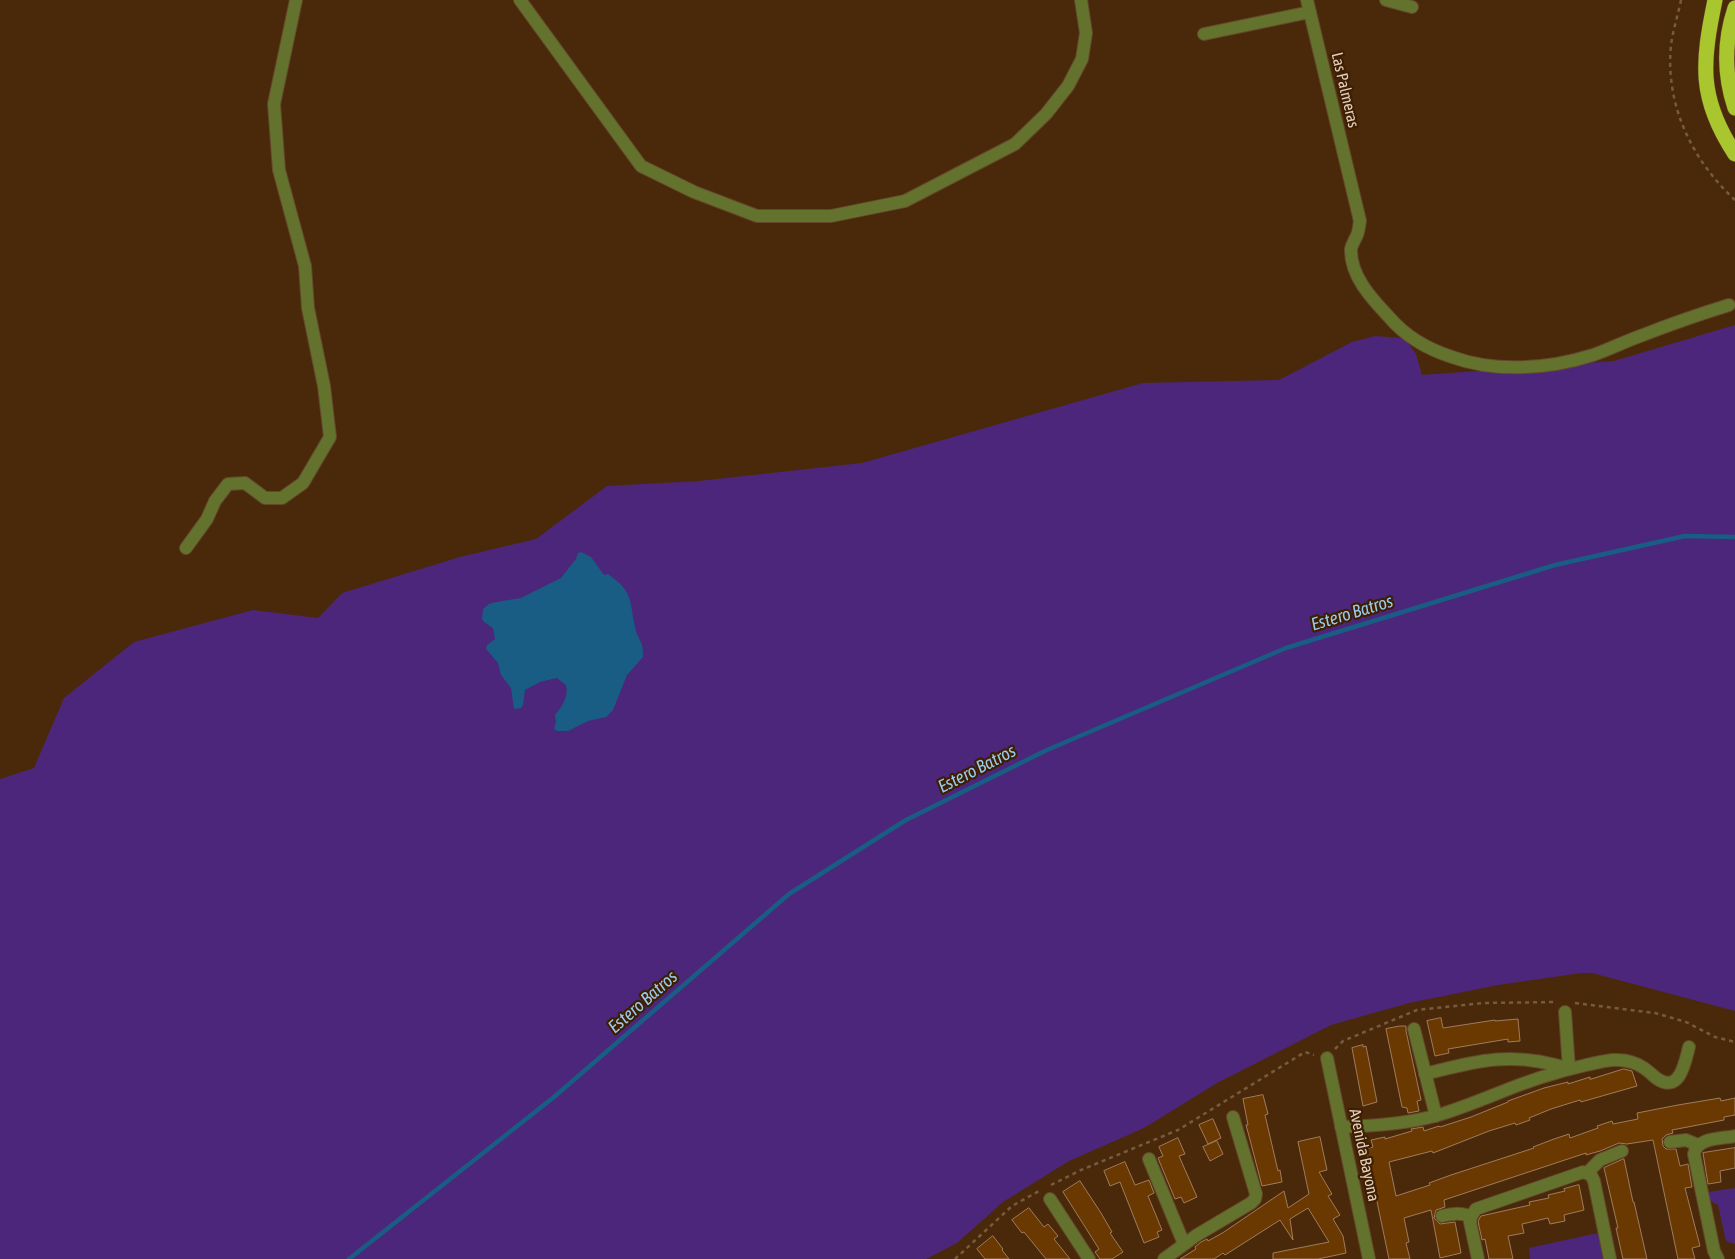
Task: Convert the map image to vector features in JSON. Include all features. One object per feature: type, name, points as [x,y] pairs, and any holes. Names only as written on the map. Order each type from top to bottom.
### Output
[{"type":"highway","points":[[1715,0],[1706,44],[1705,75],[1712,108],[1718,125],[1735,154]]},
{"type":"highway","points":[[1735,0],[1726,58],[1727,73],[1735,108]]},
{"type":"highway","points":[[1730,24],[1735,8]]},
{"type":"street","points":[[186,548],[207,519],[215,501],[228,484],[245,483],[265,498],[282,498],[303,483],[330,437],[324,386],[308,308],[305,266],[279,170],[274,104],[296,0]]},
{"type":"street","points":[[520,0],[641,166],[694,192],[757,216],[831,216],[904,201],[1015,144],[1046,114],[1068,86],[1082,59],[1086,33],[1081,0]]},
{"type":"street","points":[[1386,0],[1412,7]]},
{"type":"street","points":[[1204,34],[1308,6]]},
{"type":"street","name":"Las Palmeras","points":[[1308,6],[1360,221],[1358,233],[1351,248],[1353,260],[1361,285],[1405,334],[1425,347],[1456,359],[1488,366],[1510,367],[1559,363],[1594,354],[1728,305]]},
{"type":"street","points":[[1565,1007],[1569,1069]]},
{"type":"street","points":[[1414,1029],[1436,1116]]},
{"type":"street","points":[[1341,1127],[1404,1122],[1436,1116],[1519,1085],[1569,1069],[1620,1060],[1642,1066],[1661,1080],[1672,1082],[1683,1071],[1689,1047]]},
{"type":"street","name":"Avenida Bayona","points":[[1327,1058],[1369,1259]]},
{"type":"street","points":[[1425,1074],[1471,1063],[1506,1058],[1535,1060],[1569,1069]]},
{"type":"street","points":[[1164,1259],[1206,1229],[1255,1199],[1256,1194],[1233,1117]]},
{"type":"street","points":[[1718,1259],[1714,1251],[1694,1151],[1698,1145],[1705,1142],[1735,1136]]},
{"type":"street","points":[[1670,1142],[1686,1140],[1698,1145]]},
{"type":"street","points":[[1478,1259],[1471,1228],[1471,1217],[1476,1209],[1579,1174],[1588,1173],[1600,1160],[1622,1150]]},
{"type":"street","points":[[1149,1159],[1184,1244]]},
{"type":"street","points":[[1588,1173],[1593,1178],[1610,1259]]},
{"type":"street","points":[[1049,1193],[1089,1259]]},
{"type":"street","points":[[1442,1216],[1454,1214],[1471,1217]]},
{"type":"path","points":[[1681,0],[1671,45],[1671,80],[1675,104],[1685,132],[1698,158],[1716,181],[1735,200]]},
{"type":"path","points":[[1049,1193],[1081,1170],[1178,1130],[1306,1052],[1327,1058],[1343,1041],[1417,1010],[1483,1003],[1537,1001],[1565,1007]]},
{"type":"path","points":[[1574,1002],[1655,1013],[1686,1022],[1715,1037],[1735,1042]]},
{"type":"path","points":[[955,1259],[1012,1206],[1041,1191]]},
{"type":"shaded area","points":[[1735,325],[1735,1011],[1592,973],[1581,973],[1498,985],[1409,1003],[1331,1025],[1217,1083],[1144,1128],[1069,1161],[1003,1202],[957,1243],[926,1259],[0,1259],[0,779],[34,768],[64,698],[134,642],[253,610],[318,618],[342,593],[460,557],[536,539],[607,486],[699,481],[862,463],[1143,383],[1279,380],[1352,342],[1375,336],[1401,338],[1408,343],[1416,354],[1422,375],[1614,361]]},
{"type":"shaded area","points":[[1735,1188],[1735,1244],[1726,1241],[1718,1205],[1709,1200],[1708,1192]]},
{"type":"shaded area","points":[[1598,1233],[1603,1259],[1530,1259],[1529,1248]]},
{"type":"water","points":[[581,552],[591,557],[604,575],[608,574],[622,586],[629,597],[636,630],[642,645],[643,657],[627,675],[613,710],[606,717],[588,721],[568,731],[557,731],[554,729],[555,715],[566,697],[566,685],[557,678],[540,682],[525,690],[523,705],[521,708],[514,709],[511,688],[501,675],[498,663],[486,649],[487,645],[495,639],[493,628],[482,619],[483,609],[489,604],[521,598],[561,578],[576,559],[578,553]]},
{"type":"building","points":[[1441,1018],[1443,1028],[1495,1020],[1518,1019],[1520,1041],[1508,1042],[1508,1039],[1448,1049],[1449,1053],[1435,1056],[1427,1021]]},
{"type":"building","points":[[1406,1026],[1421,1100],[1417,1101],[1419,1111],[1408,1113],[1407,1108],[1402,1107],[1386,1029]]},
{"type":"building","points":[[1363,1045],[1363,1047],[1366,1046],[1377,1102],[1363,1106],[1352,1048]]},
{"type":"building","points":[[1624,1069],[1632,1071],[1637,1086],[1551,1109],[1529,1118],[1530,1120],[1489,1131],[1433,1153],[1432,1151],[1389,1162],[1396,1196],[1569,1134],[1570,1138],[1612,1121],[1613,1124],[1638,1119],[1637,1113],[1720,1098],[1721,1101],[1735,1098],[1735,1115],[1724,1117],[1724,1120],[1672,1130],[1673,1133],[1666,1135],[1662,1139],[1663,1146],[1666,1149],[1676,1149],[1680,1166],[1688,1164],[1692,1187],[1685,1188],[1700,1246],[1692,1248],[1695,1259],[1678,1259],[1653,1140],[1627,1144],[1619,1143],[1600,1151],[1586,1155],[1586,1153],[1444,1200],[1445,1207],[1436,1210],[1434,1218],[1440,1224],[1455,1222],[1461,1253],[1440,1258],[1431,1210],[1404,1218],[1409,1242],[1406,1243],[1410,1259],[1389,1259],[1366,1149],[1373,1147],[1371,1140],[1385,1137],[1385,1139],[1412,1131],[1411,1129],[1423,1127],[1424,1131],[1440,1127],[1471,1117],[1544,1088],[1568,1082],[1568,1084],[1590,1077],[1590,1079]]},
{"type":"building","points":[[1263,1095],[1268,1114],[1265,1115],[1282,1182],[1262,1186],[1246,1125],[1248,1125],[1243,1099]]},
{"type":"building","points":[[1213,1119],[1221,1138],[1208,1144],[1199,1125]]},
{"type":"building","points":[[1320,1137],[1327,1170],[1319,1172],[1332,1194],[1328,1196],[1340,1215],[1333,1219],[1343,1236],[1346,1253],[1318,1259],[1273,1259],[1273,1253],[1329,1242],[1308,1208],[1290,1219],[1293,1240],[1280,1220],[1225,1255],[1223,1253],[1214,1259],[1180,1259],[1196,1249],[1195,1247],[1201,1242],[1207,1239],[1208,1241],[1224,1232],[1284,1191],[1288,1208],[1309,1194],[1298,1142]]},
{"type":"building","points":[[1178,1138],[1185,1154],[1179,1156],[1197,1197],[1184,1203],[1181,1197],[1175,1199],[1158,1158],[1163,1156],[1159,1147]]},
{"type":"building","points":[[1217,1141],[1223,1154],[1210,1161],[1203,1147]]},
{"type":"building","points":[[1735,1148],[1735,1168],[1720,1171],[1721,1182],[1708,1184],[1703,1153]]},
{"type":"building","points":[[1624,1159],[1647,1259],[1623,1259],[1604,1168]]},
{"type":"building","points":[[1125,1162],[1135,1185],[1149,1180],[1154,1193],[1148,1196],[1162,1230],[1157,1232],[1159,1237],[1144,1243],[1120,1182],[1110,1186],[1104,1171]]},
{"type":"building","points":[[1080,1181],[1123,1252],[1112,1259],[1100,1259],[1095,1252],[1099,1249],[1063,1192]]},
{"type":"building","points":[[1579,1185],[1584,1210],[1564,1215],[1565,1221],[1550,1224],[1548,1218],[1522,1224],[1524,1233],[1508,1236],[1513,1259],[1489,1259],[1485,1239],[1482,1240],[1478,1221],[1481,1216],[1530,1205],[1529,1202],[1549,1198],[1548,1195]]},
{"type":"building","points":[[1029,1208],[1044,1227],[1048,1224],[1058,1236],[1054,1239],[1070,1259],[1046,1259],[1024,1232],[1022,1233],[1012,1220]]},
{"type":"building","points":[[993,1236],[1009,1259],[985,1259],[977,1249]]},
{"type":"waterway","name":"Estero Batros","points":[[349,1259],[554,1097],[789,894],[906,820],[1047,750],[1286,648],[1555,565],[1685,536],[1735,537]]}]
